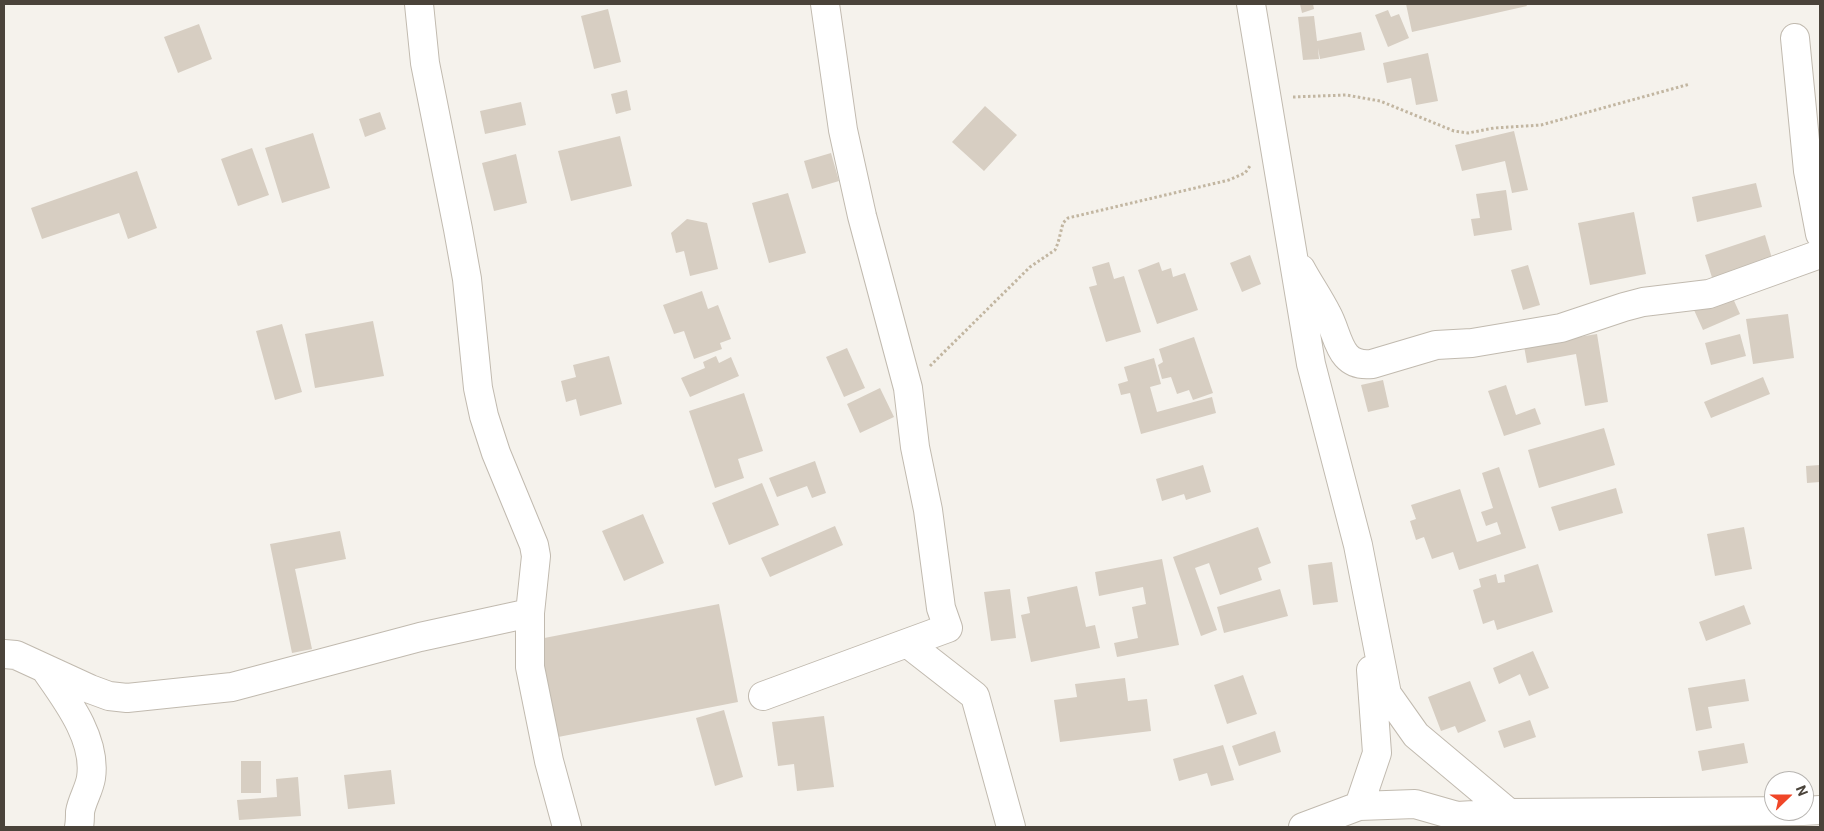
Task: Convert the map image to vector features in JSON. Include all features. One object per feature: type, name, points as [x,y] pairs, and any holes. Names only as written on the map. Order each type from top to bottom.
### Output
[{"type":"street","points":[[419,4],[424,63],[467,279],[478,388],[484,416],[496,453],[534,545],[536,556],[530,613],[530,666],[549,761],[568,827]]},
{"type":"street","points":[[763,696],[948,628],[942,608],[928,510],[915,447],[908,388],[862,216],[843,130],[825,4]]},
{"type":"street","points":[[1251,4],[1311,364],[1358,545],[1387,694],[1416,735],[1509,813]]},
{"type":"street","points":[[1795,38],[1808,171],[1820,234]]},
{"type":"street","points":[[1293,257],[1328,315],[1341,350],[1351,361],[1363,365],[1436,345],[1472,343],[1561,328],[1624,306],[1643,302],[1709,294],[1820,254]]},
{"type":"street","points":[[1348,505],[1370,666],[1377,753],[1359,806]]},
{"type":"street","points":[[7,649],[45,669],[90,689],[109,696],[127,698],[232,687],[420,637],[530,613]]},
{"type":"street","points":[[907,643],[975,696],[1011,827]]},
{"type":"street","points":[[45,669],[79,720],[90,756],[92,767],[91,780],[80,811],[80,827]]},
{"type":"street","points":[[1303,827],[1359,806],[1415,804],[1457,816],[1509,813],[1670,819],[1820,810]]},
{"type":"path","points":[[1267,97],[1346,95],[1380,101],[1454,131],[1468,133],[1494,128],[1541,124],[1690,84]]},
{"type":"path","points":[[908,388],[1030,267],[1054,250],[1065,220],[1070,217],[1229,180],[1241,175],[1249,168],[1272,124]]},
{"type":"building","points":[[1300,4],[1313,4],[1314,9],[1302,13]]},
{"type":"building","points":[[1406,4],[1526,4],[1527,6],[1412,32]]},
{"type":"building","points":[[608,9],[621,62],[594,69],[581,16]]},
{"type":"building","points":[[1388,10],[1391,17],[1399,14],[1409,38],[1388,47],[1375,15]]},
{"type":"building","points":[[1314,16],[1317,41],[1361,32],[1365,50],[1320,59],[1318,48],[1319,59],[1303,60],[1298,17]]},
{"type":"building","points":[[199,24],[212,59],[178,73],[164,37]]},
{"type":"building","points":[[1428,53],[1438,101],[1416,105],[1411,78],[1387,83],[1383,63]]},
{"type":"building","points":[[627,90],[631,110],[616,114],[611,94]]},
{"type":"building","points":[[521,102],[526,125],[485,134],[480,111]]},
{"type":"building","points":[[985,106],[1017,135],[984,171],[952,142]]},
{"type":"building","points":[[380,112],[386,129],[365,137],[359,119]]},
{"type":"building","points":[[1514,131],[1528,190],[1512,193],[1505,161],[1462,171],[1455,145]]},
{"type":"building","points":[[313,133],[330,188],[282,203],[265,148]]},
{"type":"building","points":[[620,136],[632,186],[571,201],[558,151]]},
{"type":"building","points":[[252,148],[269,195],[238,206],[221,159]]},
{"type":"building","points":[[831,153],[839,181],[812,189],[804,161]]},
{"type":"building","points":[[516,154],[527,203],[494,211],[482,163]]},
{"type":"building","points":[[137,171],[157,228],[128,239],[119,213],[42,239],[31,208]]},
{"type":"building","points":[[1756,183],[1762,207],[1697,222],[1692,197]]},
{"type":"building","points":[[1506,190],[1512,230],[1474,236],[1471,219],[1480,218],[1476,194]]},
{"type":"building","points":[[788,193],[806,253],[769,263],[752,203]]},
{"type":"building","points":[[1634,212],[1646,274],[1590,285],[1578,223]]},
{"type":"building","points":[[687,219],[707,223],[718,269],[690,276],[684,251],[676,253],[671,233]]},
{"type":"building","points":[[1765,235],[1774,265],[1714,284],[1705,255]]},
{"type":"building","points":[[1250,255],[1261,284],[1242,292],[1230,263]]},
{"type":"building","points":[[1109,262],[1114,279],[1124,276],[1141,332],[1106,342],[1089,287],[1097,285],[1092,267]]},
{"type":"building","points":[[1159,262],[1162,271],[1171,268],[1173,277],[1185,273],[1198,310],[1157,324],[1138,270]]},
{"type":"building","points":[[1528,265],[1540,305],[1523,310],[1511,270]]},
{"type":"building","points":[[702,291],[708,309],[718,305],[731,339],[720,343],[722,349],[694,359],[684,331],[674,334],[663,305]]},
{"type":"building","points":[[1731,294],[1740,314],[1703,330],[1694,310]]},
{"type":"building","points":[[1788,314],[1794,358],[1753,364],[1746,319]]},
{"type":"building","points":[[373,321],[384,376],[315,388],[305,334]]},
{"type":"building","points":[[282,324],[302,392],[275,400],[256,331]]},
{"type":"building","points":[[1597,334],[1608,402],[1585,406],[1576,354],[1527,363],[1524,346]]},
{"type":"building","points":[[1740,334],[1746,356],[1711,365],[1705,343]]},
{"type":"building","points":[[1194,337],[1213,393],[1193,400],[1189,390],[1177,394],[1171,377],[1162,379],[1158,365],[1163,362],[1159,349]]},
{"type":"building","points":[[847,348],[865,388],[844,397],[826,357]]},
{"type":"building","points":[[609,356],[622,404],[580,416],[576,399],[566,402],[561,381],[576,377],[573,365]]},
{"type":"building","points":[[716,356],[719,363],[731,357],[739,376],[690,397],[681,378],[705,368],[703,362]]},
{"type":"building","points":[[1154,358],[1161,384],[1150,387],[1157,412],[1212,397],[1216,413],[1141,434],[1130,393],[1121,395],[1118,384],[1128,381],[1124,367]]},
{"type":"building","points":[[1763,377],[1770,394],[1711,418],[1704,402]]},
{"type":"building","points":[[1383,380],[1389,407],[1368,412],[1361,385]]},
{"type":"building","points":[[1506,385],[1516,415],[1535,408],[1541,424],[1504,436],[1488,391]]},
{"type":"building","points":[[880,388],[894,417],[860,433],[847,404]]},
{"type":"building","points":[[744,393],[763,451],[738,459],[744,478],[715,488],[689,411]]},
{"type":"building","points":[[1604,428],[1615,465],[1539,488],[1528,450]]},
{"type":"building","points":[[815,461],[826,493],[812,498],[807,486],[777,497],[769,478]]},
{"type":"building","points":[[1203,465],[1211,492],[1186,500],[1184,494],[1162,501],[1156,479]]},
{"type":"building","points":[[1820,465],[1820,482],[1807,483],[1806,466]]},
{"type":"building","points":[[1499,467],[1526,548],[1459,570],[1453,552],[1432,559],[1424,537],[1416,540],[1410,521],[1416,519],[1411,505],[1460,489],[1477,542],[1501,534],[1497,522],[1486,526],[1481,512],[1493,508],[1482,473]]},
{"type":"building","points":[[762,483],[779,525],[729,545],[712,503]]},
{"type":"building","points":[[1616,488],[1623,513],[1559,531],[1551,507]]},
{"type":"building","points":[[643,514],[664,563],[624,581],[602,531]]},
{"type":"building","points":[[835,526],[843,545],[770,577],[761,558]]},
{"type":"building","points":[[1258,527],[1271,563],[1258,568],[1262,580],[1220,595],[1209,563],[1195,568],[1217,630],[1201,636],[1173,557]]},
{"type":"building","points":[[1744,527],[1752,569],[1715,576],[1707,534]]},
{"type":"building","points":[[340,531],[346,559],[295,569],[312,649],[292,653],[270,544]]},
{"type":"building","points":[[1162,559],[1179,645],[1117,657],[1114,643],[1138,638],[1132,607],[1146,604],[1143,587],[1099,596],[1095,572]]},
{"type":"building","points":[[1332,562],[1338,602],[1313,605],[1308,565]]},
{"type":"building","points":[[1538,564],[1553,612],[1497,630],[1494,620],[1483,624],[1473,590],[1481,587],[1479,579],[1496,574],[1498,583],[1505,582],[1504,575]]},
{"type":"building","points":[[1077,586],[1086,627],[1095,625],[1100,648],[1031,662],[1021,615],[1030,613],[1027,597]]},
{"type":"building","points":[[1010,589],[1016,638],[991,641],[984,592]]},
{"type":"building","points":[[1280,589],[1288,616],[1224,633],[1217,607]]},
{"type":"building","points":[[719,604],[738,702],[553,738],[534,640]]},
{"type":"building","points":[[1744,605],[1751,624],[1706,641],[1699,622]]},
{"type":"building","points":[[1533,651],[1549,688],[1529,696],[1520,674],[1499,684],[1493,668]]},
{"type":"building","points":[[1243,675],[1257,714],[1227,724],[1214,685]]},
{"type":"building","points":[[1125,678],[1128,701],[1147,699],[1151,731],[1060,742],[1054,700],[1077,697],[1075,684]]},
{"type":"building","points":[[1745,679],[1749,701],[1708,707],[1712,728],[1696,731],[1688,688]]},
{"type":"building","points":[[1470,681],[1486,721],[1458,733],[1455,726],[1441,731],[1428,697]]},
{"type":"building","points":[[724,710],[743,777],[715,786],[696,718]]},
{"type":"building","points":[[824,716],[834,787],[797,791],[794,764],[778,766],[772,722]]},
{"type":"building","points":[[1530,720],[1536,737],[1504,748],[1498,731]]},
{"type":"building","points":[[1275,731],[1281,752],[1239,766],[1232,746]]},
{"type":"building","points":[[1744,743],[1748,763],[1702,771],[1698,751]]},
{"type":"building","points":[[1223,745],[1234,780],[1211,786],[1207,773],[1179,781],[1173,759]]},
{"type":"building","points":[[241,761],[261,761],[261,793],[241,793]]},
{"type":"building","points":[[391,770],[395,804],[348,809],[344,775]]},
{"type":"building","points":[[298,777],[301,816],[239,820],[237,800],[277,797],[276,779]]}]
